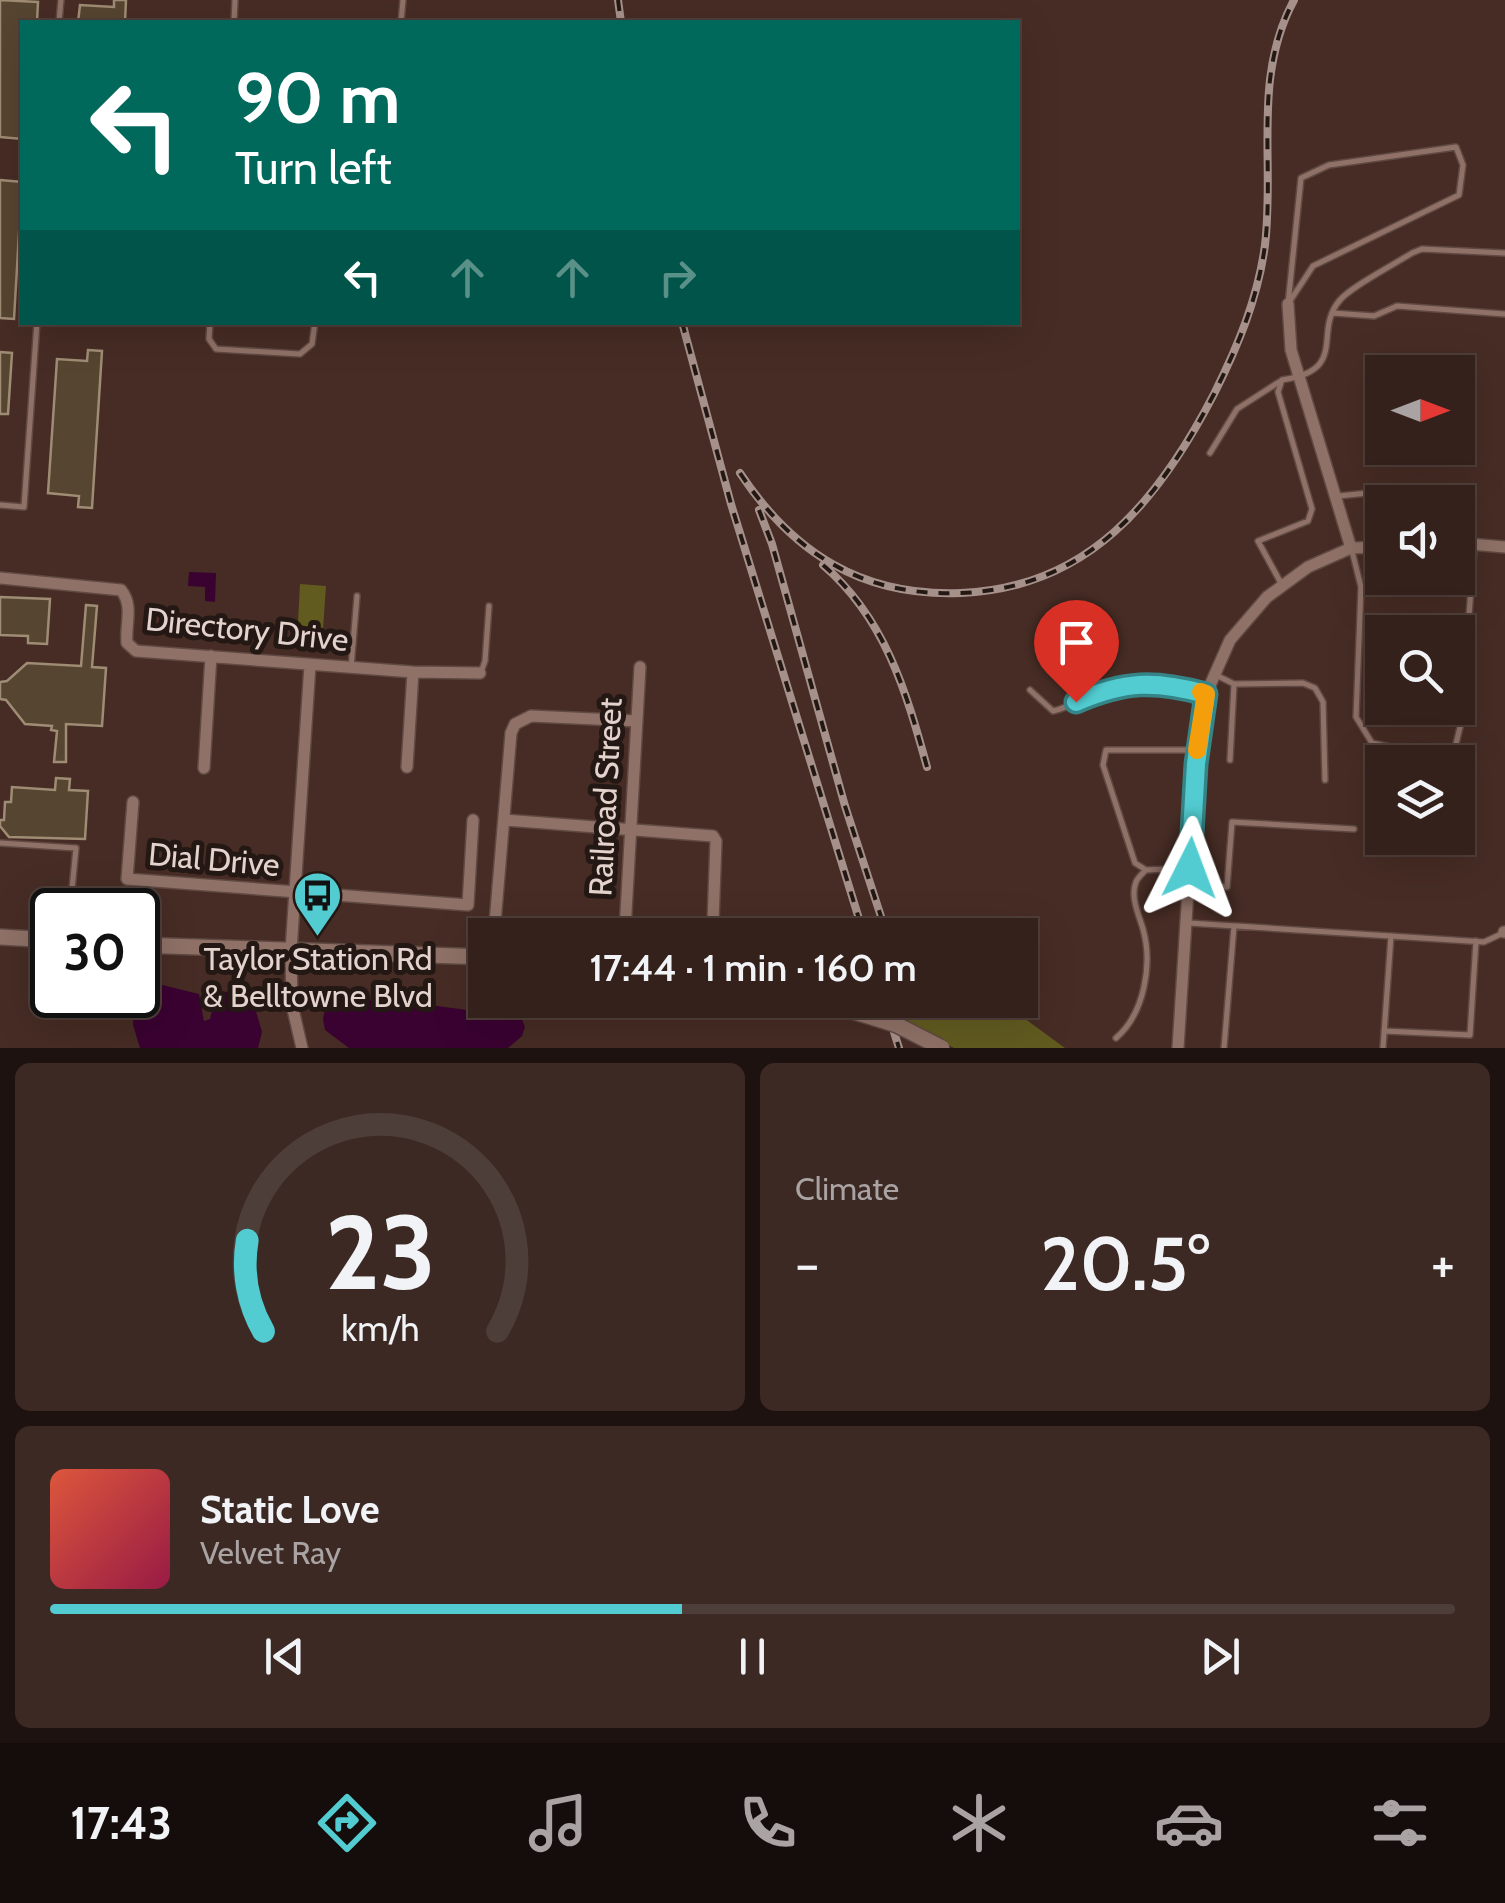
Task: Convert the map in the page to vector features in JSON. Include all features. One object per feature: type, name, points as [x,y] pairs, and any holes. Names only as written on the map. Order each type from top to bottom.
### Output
[{"type":"main road","points":[[0,936],[30,938]]},
{"type":"main road","points":[[160,946],[468,956]]},
{"type":"main road","points":[[874,1018],[942,1048]]},
{"type":"street","points":[[1288,304],[1291,350],[1351,548]]},
{"type":"street","points":[[1475,544],[1505,546]]},
{"type":"street","points":[[1178,1048],[1197,750],[1206,694],[1230,640],[1267,597],[1308,567],[1351,548],[1365,547]]},
{"type":"street","name":"Directory Drive","points":[[0,578],[122,590],[128,598],[126,637],[130,648],[351,668],[480,673]]},
{"type":"street","points":[[204,768],[211,656]]},
{"type":"street","points":[[302,1048],[292,1005],[292,951],[310,665]]},
{"type":"street","name":"Railroad Street","points":[[626,918],[640,667]]},
{"type":"street","points":[[407,766],[412,672]]},
{"type":"street","points":[[495,918],[511,732],[515,724],[531,716],[636,721]]},
{"type":"street","name":"Dial Drive","points":[[133,802],[127,879],[468,905],[473,820]]},
{"type":"street","points":[[504,820],[712,836],[716,842],[713,918]]},
{"type":"lane","points":[[1456,147],[1463,165],[1459,195],[1313,266],[1288,304],[1302,178],[1329,165],[1456,147]]},
{"type":"lane","points":[[1210,453],[1237,409],[1282,380],[1300,378],[1318,367],[1327,350],[1333,313],[1340,299],[1422,249],[1505,254]]},
{"type":"lane","points":[[1333,313],[1374,316],[1397,306],[1505,314]]},
{"type":"lane","points":[[0,505],[24,506],[37,325]]},
{"type":"lane","points":[[210,325],[209,339],[216,349],[300,354],[312,344],[315,325]]},
{"type":"lane","points":[[1282,380],[1278,392],[1312,509],[1308,521],[1258,540],[1282,586]]},
{"type":"lane","points":[[1335,497],[1365,494]]},
{"type":"lane","points":[[1351,548],[1361,587],[1356,717],[1372,743],[1417,753],[1455,748],[1461,723],[1468,595]]},
{"type":"lane","points":[[1361,587],[1365,587]]},
{"type":"lane","points":[[351,668],[357,596]]},
{"type":"lane","points":[[480,673],[485,661],[489,606]]},
{"type":"lane","points":[[1215,674],[1234,684],[1303,683],[1315,688],[1323,702],[1325,780]]},
{"type":"lane","points":[[1030,690],[1053,711],[1129,683],[1175,685],[1206,694]]},
{"type":"lane","points":[[1230,760],[1234,684]]},
{"type":"lane","points":[[1190,868],[1146,870],[1136,863],[1103,766],[1106,750],[1197,750]]},
{"type":"lane","points":[[1189,884],[1227,888],[1232,822],[1354,828]]},
{"type":"lane","points":[[0,844],[76,848],[72,888]]},
{"type":"lane","points":[[1116,1038],[1130,1026],[1146,979],[1147,954],[1135,898],[1136,883],[1146,870]]},
{"type":"lane","points":[[1186,923],[1484,942],[1505,933]]},
{"type":"lane","points":[[1224,1048],[1234,926]]},
{"type":"lane","points":[[1383,1048],[1391,936]]},
{"type":"lane","points":[[1384,1032],[1470,1035],[1476,941]]},
{"type":"shaded area","points":[[189,572],[216,573],[215,602],[205,601],[205,587],[188,586]]},
{"type":"shaded area","points":[[300,584],[326,586],[322,644],[297,642]]},
{"type":"shaded area","points":[[160,986],[199,994],[204,1021],[210,1019],[214,1003],[224,992],[237,991],[253,1001],[262,1032],[258,1048],[140,1048],[133,1018],[160,1018]]},
{"type":"shaded area","points":[[335,999],[390,1000],[468,1010],[468,1018],[521,1018],[525,1027],[522,1036],[508,1048],[349,1048],[325,1030],[326,1005]]},
{"type":"shaded area","points":[[908,1018],[1024,1018],[1065,1048],[954,1048],[910,1026]]},
{"type":"building","points":[[0,0],[38,2],[37,20],[20,20],[20,139],[0,137]]},
{"type":"building","points":[[114,0],[126,0],[125,20],[78,20],[80,5],[114,7]]},
{"type":"building","points":[[0,180],[20,182],[20,216],[14,319],[0,318]]},
{"type":"building","points":[[88,350],[102,351],[92,508],[78,507],[79,496],[48,493],[57,359],[87,361]]},
{"type":"building","points":[[0,352],[12,353],[8,414],[0,414]]},
{"type":"building","points":[[0,597],[50,599],[47,644],[28,643],[28,636],[0,635]]},
{"type":"building","points":[[86,605],[97,606],[92,667],[106,668],[102,726],[66,724],[66,762],[54,762],[57,731],[51,730],[52,726],[25,724],[6,700],[0,699],[0,682],[7,681],[27,663],[81,666]]},
{"type":"building","points":[[56,778],[70,779],[69,790],[88,791],[85,839],[9,837],[0,820],[4,820],[5,802],[11,802],[12,787],[55,790]]},
{"type":"railway","points":[[618,0],[621,20]]},
{"type":"railway","points":[[740,473],[783,526],[807,547],[862,578],[892,587],[961,593],[1006,587],[1047,575],[1083,556],[1115,531],[1144,502],[1193,433],[1246,321],[1265,245],[1273,59],[1294,0]]},
{"type":"railway","points":[[683,325],[731,504],[859,918]]},
{"type":"railway","points":[[759,510],[881,918]]},
{"type":"railway","points":[[823,565],[878,632],[911,711],[927,767]]},
{"type":"railway","points":[[890,1018],[899,1048]]},
{"type":"slow traffic","points":[[1197,750],[1206,694],[1201,692]]},
{"type":"place","name":"Taylor Station Rd & Belltowne Blvd","points":[[318,938]]},
{"type":"route","points":[[1076,702],[1129,683],[1175,685],[1206,694],[1196,764],[1190,868]]}]
